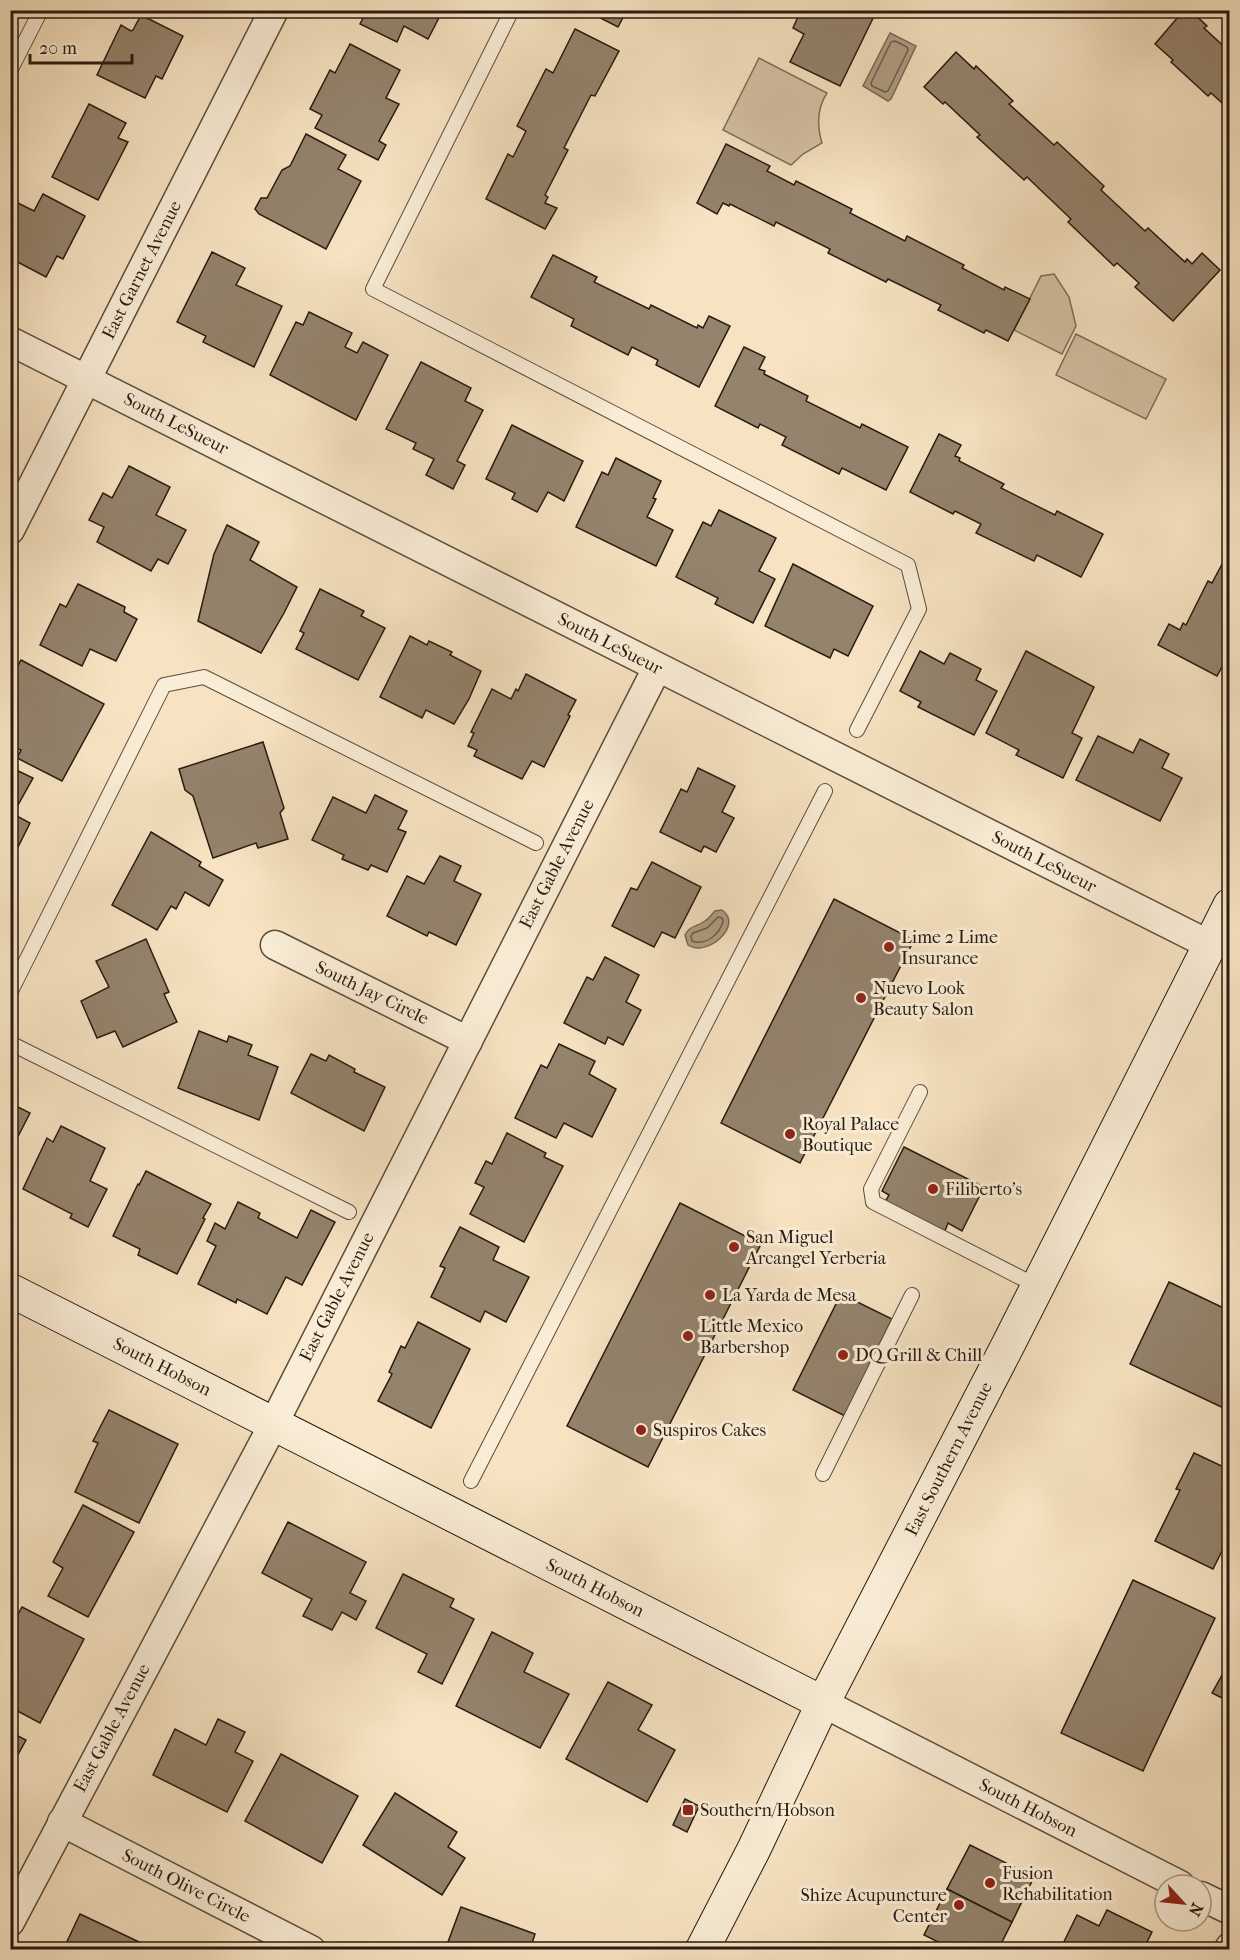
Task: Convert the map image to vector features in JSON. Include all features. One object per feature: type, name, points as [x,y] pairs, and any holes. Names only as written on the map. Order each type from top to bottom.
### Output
[{"type":"main road","name":"East Southern Avenue","points":[[702,1950],[754,1849],[823,1704],[1230,905]]},
{"type":"main road","name":"South Hobson","points":[[10,1290],[823,1704]]},
{"type":"street","name":"East Garnet Avenue","points":[[10,530],[274,10]]},
{"type":"street","name":"South LeSueur","points":[[10,340],[1210,945]]},
{"type":"street","name":"East Gable Avenue","points":[[10,1922],[273,1425],[657,668]]},
{"type":"street","name":"South Jay Circle","points":[[276,945],[468,1041]]},
{"type":"street","name":"South Hobson","points":[[823,1704],[1156,1873]]},
{"type":"street","name":"South Olive Circle","points":[[62,1822],[311,1950]]},
{"type":"street","points":[[1213,1902],[1230,1910]]},
{"type":"lane","points":[[10,70],[41,10]]},
{"type":"lane","points":[[512,10],[373,289],[908,566],[919,609],[856,730]]},
{"type":"lane","points":[[10,993],[164,686],[204,677],[536,843]]},
{"type":"lane","points":[[471,1481],[825,790]]},
{"type":"lane","points":[[10,1039],[12,1044],[349,1212]]},
{"type":"lane","points":[[920,1092],[871,1190],[873,1202],[1037,1286]]},
{"type":"lane","points":[[823,1474],[912,1295]]},
{"type":"shaded area","points":[[759,58],[827,93],[821,105],[819,117],[822,143],[803,154],[791,165],[723,130]]},
{"type":"shaded area","points":[[1054,274],[1069,297],[1076,326],[1062,354],[1014,330],[1041,276]]},
{"type":"shaded area","points":[[1076,334],[1166,379],[1146,419],[1056,375]]},
{"type":"water","points":[[890,33],[916,46],[888,101],[863,86]]},
{"type":"water","points":[[722,910],[728,916],[729,924],[720,938],[704,947],[696,948],[688,945],[685,935],[689,929],[706,920],[715,911]]},
{"type":"building","points":[[367,10],[443,10],[428,39],[404,26],[397,42],[360,24]]},
{"type":"building","points":[[585,10],[627,10],[618,27]]},
{"type":"building","points":[[801,10],[877,10],[840,86],[790,62],[804,34],[793,28]]},
{"type":"building","points":[[1184,10],[1190,10],[1207,26],[1204,28],[1230,52],[1230,110],[1211,93],[1208,96],[1155,44]]},
{"type":"building","points":[[141,15],[183,36],[162,79],[156,76],[145,98],[97,75],[121,25],[133,30]]},
{"type":"building","points":[[575,29],[619,51],[595,96],[591,95],[564,148],[568,150],[545,195],[548,197],[545,203],[557,208],[545,229],[486,199],[508,154],[513,157],[526,131],[517,126],[546,69],[553,73]]},
{"type":"building","points":[[350,44],[400,70],[386,98],[399,104],[379,141],[386,145],[378,160],[315,128],[322,115],[310,109],[330,70],[335,73]]},
{"type":"building","points":[[956,52],[974,69],[976,66],[1013,101],[1009,104],[1054,145],[1057,142],[1104,186],[1101,190],[1145,231],[1148,228],[1185,262],[1187,259],[1192,264],[1202,253],[1220,270],[1173,321],[1135,287],[1139,283],[1117,263],[1114,266],[1068,222],[1071,219],[1027,177],[1024,180],[977,137],[980,135],[945,102],[943,104],[924,87]]},
{"type":"building","points":[[89,104],[126,123],[118,138],[128,142],[98,200],[52,177]]},
{"type":"building","points":[[306,134],[346,155],[338,169],[361,181],[326,249],[259,214],[255,209],[261,198],[267,198],[282,170],[290,166]]},
{"type":"building","points":[[726,144],[770,166],[767,171],[794,185],[796,181],[852,209],[850,213],[905,241],[907,236],[964,265],[962,268],[1004,290],[1005,287],[1030,299],[1008,341],[986,330],[984,333],[938,310],[941,305],[888,279],[886,282],[828,253],[830,249],[776,222],[774,226],[730,204],[729,206],[723,203],[717,214],[697,203]]},
{"type":"building","points":[[43,194],[85,216],[63,259],[57,256],[46,277],[10,258],[10,199],[34,211]]},
{"type":"building","points":[[212,252],[245,268],[236,285],[282,306],[254,367],[203,342],[206,336],[177,322]]},
{"type":"building","points":[[553,255],[597,277],[594,282],[649,309],[651,305],[697,328],[698,325],[703,328],[709,316],[730,326],[699,387],[656,365],[658,360],[632,347],[628,355],[571,326],[574,319],[531,297]]},
{"type":"building","points":[[309,312],[352,333],[345,347],[357,353],[363,342],[388,355],[356,420],[270,375],[296,322],[303,325]]},
{"type":"building","points":[[744,347],[765,357],[759,369],[765,371],[764,374],[808,396],[806,401],[860,428],[862,424],[908,447],[886,490],[842,468],[839,474],[782,445],[786,437],[760,424],[758,428],[715,406]]},
{"type":"building","points":[[421,362],[471,388],[465,401],[483,410],[457,461],[465,465],[453,489],[426,475],[434,459],[413,449],[416,443],[386,429]]},
{"type":"building","points":[[512,425],[583,461],[564,501],[548,492],[537,512],[512,499],[515,493],[486,479]]},
{"type":"building","points":[[939,434],[961,445],[955,456],[960,458],[959,461],[1004,484],[1001,488],[1055,515],[1057,511],[1103,534],[1081,577],[1037,555],[1034,561],[976,533],[981,524],[955,511],[953,514],[910,492]]},
{"type":"building","points":[[616,458],[661,481],[653,498],[656,499],[647,517],[673,530],[656,566],[576,527],[602,472],[608,475]]},
{"type":"building","points":[[129,466],[170,487],[156,515],[186,530],[168,564],[158,559],[151,571],[97,542],[104,527],[89,520],[103,493],[112,498]]},
{"type":"building","points":[[719,510],[776,538],[759,571],[775,579],[753,623],[715,604],[718,598],[676,577],[703,522],[711,526]]},
{"type":"building","points":[[227,525],[259,542],[250,560],[297,587],[261,653],[198,621],[214,554]]},
{"type":"building","points":[[1230,549],[1230,652],[1217,676],[1158,645],[1169,624],[1180,630],[1183,623],[1186,625],[1208,581],[1212,583]]},
{"type":"building","points":[[793,564],[873,606],[848,656],[834,649],[830,658],[765,626]]},
{"type":"building","points":[[78,584],[125,607],[124,612],[137,619],[116,661],[90,649],[82,666],[40,645],[60,604],[66,607]]},
{"type":"building","points":[[320,589],[364,611],[361,616],[385,628],[358,680],[296,649],[304,633],[300,631]]},
{"type":"building","points":[[410,636],[427,645],[429,641],[452,652],[450,655],[481,671],[469,699],[454,724],[426,710],[422,718],[380,697]]},
{"type":"building","points":[[920,651],[944,664],[950,653],[981,669],[976,680],[997,691],[974,735],[918,707],[921,702],[900,691]]},
{"type":"building","points":[[1026,651],[1094,687],[1072,733],[1082,738],[1063,778],[1016,755],[1019,750],[986,733]]},
{"type":"building","points":[[21,660],[104,704],[62,781],[17,758],[21,750],[10,745],[10,680]]},
{"type":"building","points":[[526,674],[576,700],[544,767],[532,761],[522,779],[474,756],[477,750],[468,746],[474,733],[471,732],[492,689],[511,699],[516,689],[518,691]]},
{"type":"building","points":[[1098,736],[1133,753],[1140,739],[1169,754],[1162,768],[1182,778],[1160,821],[1076,780]]},
{"type":"building","points":[[263,742],[284,808],[280,813],[288,839],[258,848],[256,843],[213,858],[193,796],[185,790],[179,769]]},
{"type":"building","points":[[10,767],[33,778],[13,814],[30,823],[13,857],[10,856]]},
{"type":"building","points":[[698,768],[735,786],[722,812],[734,818],[716,852],[704,846],[701,852],[660,832],[681,789],[687,792]]},
{"type":"building","points":[[375,795],[407,811],[398,829],[406,832],[387,872],[371,865],[368,870],[342,859],[344,855],[312,840],[333,797],[366,813]]},
{"type":"building","points":[[151,832],[201,862],[199,866],[223,880],[209,906],[185,892],[176,909],[171,906],[157,930],[112,905]]},
{"type":"building","points":[[440,856],[461,866],[454,881],[481,894],[456,945],[429,932],[427,936],[387,916],[407,876],[424,884]]},
{"type":"building","points":[[652,862],[701,887],[675,938],[662,932],[654,947],[612,926],[631,888],[637,890]]},
{"type":"building","points":[[834,899],[914,940],[800,1163],[721,1123]]},
{"type":"building","points":[[146,939],[169,992],[164,994],[177,1022],[123,1047],[115,1031],[97,1038],[81,1001],[109,987],[96,961]]},
{"type":"building","points":[[605,957],[639,975],[626,1002],[641,1010],[623,1045],[608,1037],[605,1044],[564,1023],[587,977],[593,980]]},
{"type":"building","points":[[199,1031],[227,1042],[229,1036],[252,1045],[248,1055],[278,1067],[259,1120],[178,1088]]},
{"type":"building","points":[[559,1044],[595,1061],[589,1074],[616,1089],[592,1137],[564,1123],[556,1138],[515,1118],[541,1065],[547,1068]]},
{"type":"building","points":[[311,1054],[326,1061],[329,1055],[355,1069],[354,1072],[385,1087],[364,1131],[291,1093]]},
{"type":"building","points":[[10,1103],[30,1113],[10,1152]]},
{"type":"building","points":[[61,1126],[105,1148],[90,1181],[107,1189],[88,1227],[70,1218],[72,1214],[23,1189],[47,1138],[53,1142]]},
{"type":"building","points":[[507,1133],[546,1153],[544,1157],[563,1166],[524,1242],[470,1214],[484,1187],[475,1183],[486,1161],[492,1164]]},
{"type":"building","name":"Filiberto's","points":[[904,1147],[984,1187],[962,1231],[948,1223],[945,1231],[885,1202],[889,1195],[882,1191]]},
{"type":"building","points":[[146,1171],[211,1204],[177,1274],[138,1255],[140,1249],[113,1236]]},
{"type":"building","points":[[238,1202],[260,1213],[258,1218],[297,1238],[311,1210],[335,1222],[302,1285],[286,1277],[267,1314],[237,1299],[236,1303],[198,1284],[216,1246],[207,1241],[215,1223],[225,1229]]},
{"type":"building","points":[[680,1203],[761,1244],[648,1467],[567,1426]]},
{"type":"building","points":[[460,1227],[499,1247],[493,1260],[529,1277],[506,1322],[485,1311],[480,1322],[431,1297],[445,1268],[440,1266]]},
{"type":"building","points":[[1169,1282],[1230,1311],[1230,1411],[1130,1364]]},
{"type":"building","name":"DQ Grill & Chill","points":[[841,1294],[892,1319],[845,1416],[793,1390]]},
{"type":"building","points":[[418,1322],[470,1349],[431,1428],[378,1401],[392,1374],[389,1372],[401,1346],[405,1348]]},
{"type":"building","points":[[109,1410],[178,1444],[139,1523],[75,1492],[98,1443],[93,1441]]},
{"type":"building","points":[[1194,1453],[1230,1470],[1230,1535],[1213,1569],[1155,1541],[1180,1490],[1176,1489]]},
{"type":"building","points":[[83,1505],[134,1532],[88,1617],[48,1596],[63,1568],[53,1562]]},
{"type":"building","points":[[288,1522],[366,1562],[350,1593],[366,1601],[356,1620],[342,1612],[332,1630],[303,1616],[312,1599],[262,1573]]},
{"type":"building","points":[[403,1574],[454,1599],[450,1607],[474,1619],[442,1684],[418,1672],[427,1654],[376,1628]]},
{"type":"building","points":[[1133,1580],[1215,1618],[1143,1771],[1061,1733]]},
{"type":"building","points":[[22,1607],[84,1639],[40,1723],[10,1707],[10,1629]]},
{"type":"building","points":[[492,1632],[533,1653],[524,1672],[569,1694],[540,1748],[456,1706]]},
{"type":"building","points":[[1230,1661],[1230,1702],[1212,1693]]},
{"type":"building","points":[[608,1682],[652,1705],[638,1730],[675,1750],[647,1802],[566,1759]]},
{"type":"building","points":[[218,1719],[245,1732],[235,1752],[253,1761],[227,1812],[153,1775],[175,1729],[206,1745]]},
{"type":"building","points":[[10,1732],[26,1740],[10,1769]]},
{"type":"building","points":[[281,1754],[358,1796],[322,1863],[245,1821]]},
{"type":"building","points":[[395,1793],[457,1832],[448,1847],[465,1858],[442,1895],[363,1845]]},
{"type":"building","points":[[685,1799],[699,1806],[687,1832],[673,1825]]},
{"type":"building","name":"Fusion Rehabilitation","points":[[970,1845],[1034,1877],[1012,1922],[947,1889]]},
{"type":"building","name":"Shize Acupuncture Center","points":[[947,1889],[1012,1922],[998,1950],[954,1950],[924,1935]]},
{"type":"building","points":[[461,1907],[535,1934],[530,1950],[445,1950]]},
{"type":"building","points":[[1107,1910],[1152,1932],[1143,1950],[1060,1950],[1077,1915],[1099,1926]]},
{"type":"building","points":[[80,1914],[154,1949],[154,1950],[63,1950]]},
{"type":"place","name":"Lime 2 Lime Insurance","points":[[889,947]]},
{"type":"place","name":"Nuevo Look Beauty Salon","points":[[861,998]]},
{"type":"place","name":"Royal Palace Boutique","points":[[790,1134]]},
{"type":"place","name":"Filiberto's","points":[[933,1189]]},
{"type":"place","name":"San Miguel Arcangel Yerberia","points":[[734,1247]]},
{"type":"place","name":"La Yarda de Mesa","points":[[710,1295]]},
{"type":"place","name":"Little Mexico Barbershop","points":[[688,1336]]},
{"type":"place","name":"DQ Grill & Chill","points":[[843,1355]]},
{"type":"place","name":"Suspiros Cakes","points":[[641,1430]]},
{"type":"place","name":"Southern/Hobson","points":[[688,1810]]},
{"type":"place","name":"Fusion Rehabilitation","points":[[990,1883]]},
{"type":"place","name":"Shize Acupuncture Center","points":[[959,1905]]}]
